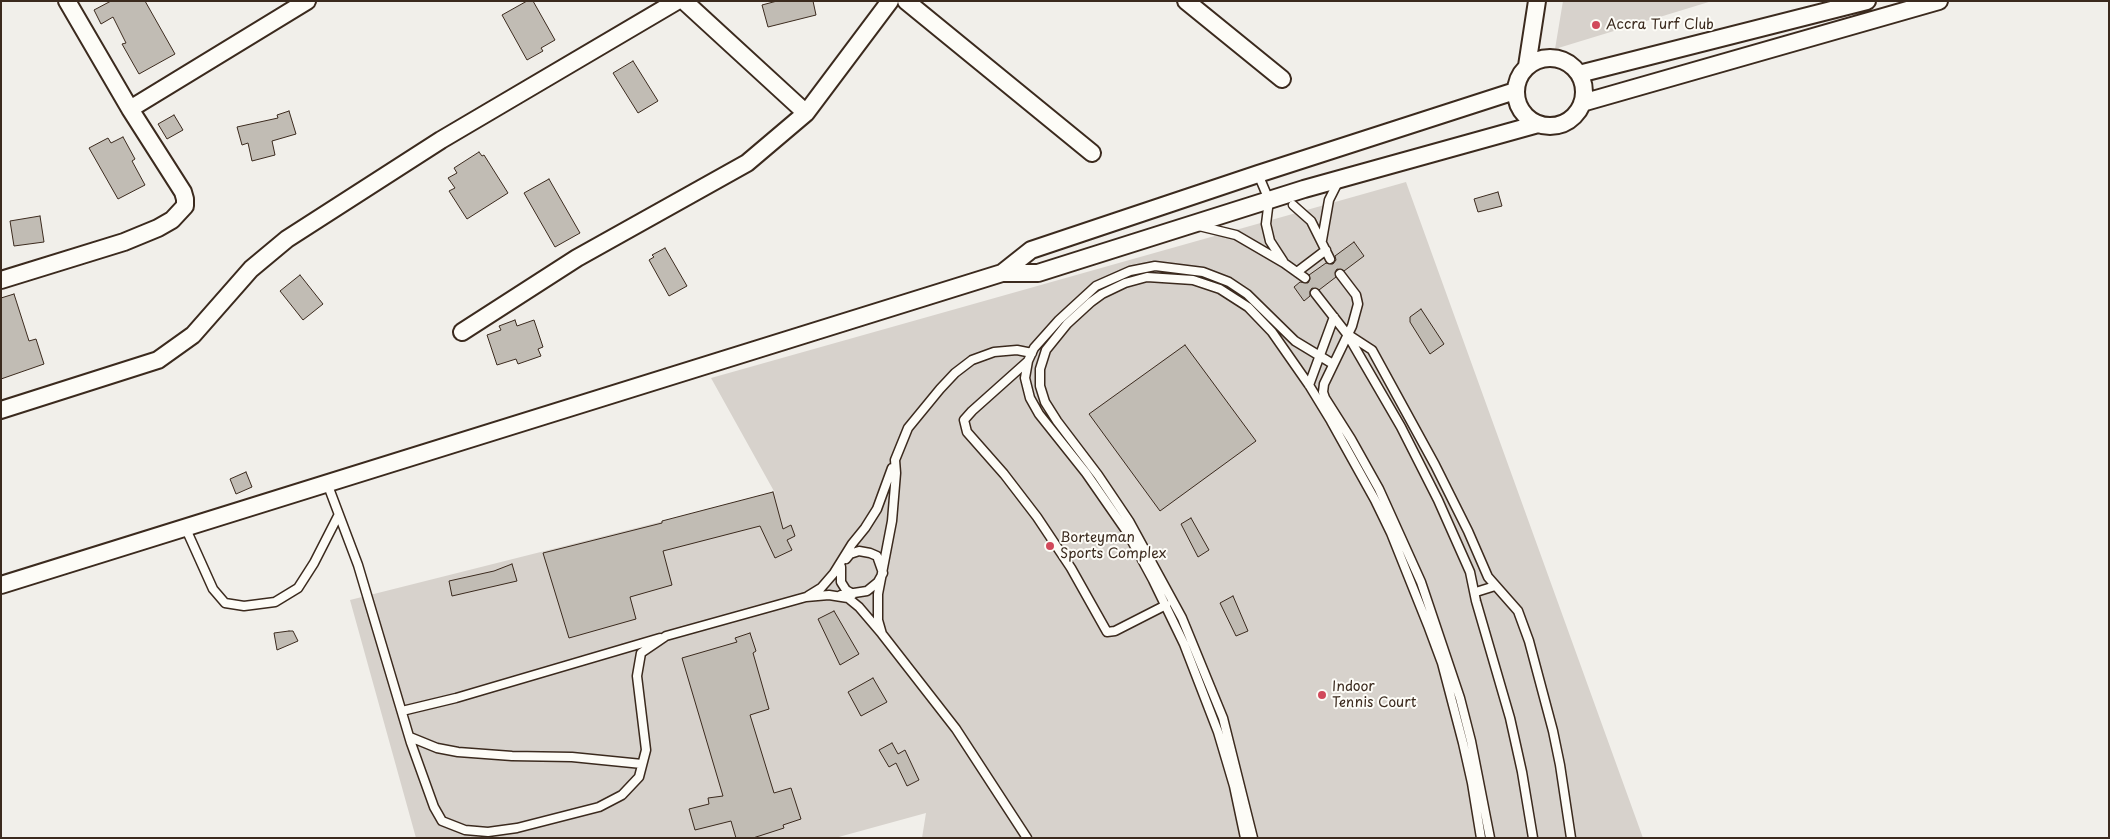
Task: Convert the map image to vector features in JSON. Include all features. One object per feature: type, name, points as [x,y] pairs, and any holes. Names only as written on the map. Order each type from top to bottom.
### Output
[{"type":"street","points":[[1,280],[124,242],[158,228],[178,215],[185,206],[182,192],[130,109],[67,1]]},
{"type":"street","points":[[130,109],[307,1]]},
{"type":"street","points":[[1,410],[158,360],[193,335],[251,269],[287,239],[441,140],[677,1]]},
{"type":"street","points":[[684,1],[806,113]]},
{"type":"street","points":[[462,332],[577,258],[748,163],[806,113],[890,1]]},
{"type":"street","points":[[906,1],[1092,153]]},
{"type":"street","points":[[1186,1],[1282,79]]},
{"type":"street","points":[[1527,66],[1537,1]]},
{"type":"street","points":[[1579,74],[1867,1]]},
{"type":"street","points":[[1582,103],[1939,1]]},
{"type":"street","points":[[1555,58],[1573,66],[1579,74],[1584,91],[1582,103],[1577,113],[1564,122],[1548,126],[1538,124],[1521,111],[1515,91],[1518,78],[1527,66],[1540,59],[1555,58]]},
{"type":"street","points":[[1002,273],[1031,250],[1515,91]]},
{"type":"street","points":[[1,586],[1002,273],[1038,273],[1269,200],[1538,124]]},
{"type":"lane","points":[[1258,174],[1269,200],[1266,224],[1270,241],[1284,263]]},
{"type":"lane","points":[[1322,240],[1329,200],[1340,180]]},
{"type":"lane","points":[[1293,205],[1311,221],[1322,240],[1330,260]]},
{"type":"lane","points":[[1190,225],[1236,235],[1284,263],[1304,278]]},
{"type":"lane","points":[[1297,272],[1326,250]]},
{"type":"lane","points":[[1245,838],[1234,786],[1218,732],[1193,664],[1166,605],[1127,532],[1099,491],[1044,420],[1030,398],[1025,378],[1028,361],[1034,348],[1059,320],[1096,286],[1130,271],[1155,266],[1203,272],[1229,282],[1254,300],[1295,341],[1333,364]]},
{"type":"lane","points":[[1340,274],[1356,295],[1358,304],[1356,314],[1324,384],[1325,398],[1379,489],[1421,582],[1460,698],[1471,741],[1490,838]]},
{"type":"lane","points":[[1253,838],[1222,718],[1182,618],[1130,521],[1045,402],[1040,386],[1040,369],[1046,350],[1055,337],[1091,302],[1114,288],[1147,277],[1193,280],[1220,289],[1248,307],[1272,332],[1309,385],[1375,500],[1401,557],[1426,620],[1442,663],[1463,742],[1482,838]]},
{"type":"lane","points":[[1315,293],[1347,334],[1421,465],[1459,544],[1476,592],[1479,610],[1510,718],[1522,772],[1533,838]]},
{"type":"lane","points":[[1309,385],[1334,317]]},
{"type":"lane","points":[[1347,334],[1372,350],[1435,465],[1468,531],[1488,577],[1508,597],[1518,611],[1529,641],[1557,749],[1571,838]]},
{"type":"lane","points":[[821,588],[834,573],[877,509],[908,428],[923,408],[955,373],[972,360],[994,352],[1017,350],[1032,353]]},
{"type":"lane","points":[[1028,361],[964,420],[967,432],[1004,474],[1037,517],[1071,568],[1107,632],[1116,631],[1166,605]]},
{"type":"lane","points":[[882,634],[878,620],[878,594],[894,499],[895,460]]},
{"type":"lane","points":[[327,483],[358,565],[410,737],[434,807],[442,822],[466,830],[488,832],[517,828],[599,807],[622,795],[639,777],[646,750],[637,676],[642,653],[666,636]]},
{"type":"lane","points":[[186,528],[212,589],[225,603],[244,606],[276,602],[298,588],[314,563],[338,516]]},
{"type":"lane","points":[[402,711],[456,698],[806,597],[852,594],[867,591],[878,582],[883,573],[877,556],[859,551],[850,554],[841,567],[821,588],[806,597]]},
{"type":"lane","points":[[841,567],[841,582],[846,590],[852,594]]},
{"type":"lane","points":[[1476,592],[1495,586]]},
{"type":"lane","points":[[829,595],[848,598],[859,607],[882,634],[956,729],[1028,838]]},
{"type":"lane","points":[[410,737],[437,748],[472,753],[580,758],[642,764]]},
{"type":"shaded area","name":"Accra Turf Club","points":[[1563,1],[1712,1],[1555,49]]},
{"type":"shaded area","name":"Borteyman Sports Complex","points":[[1406,182],[1643,838],[922,838],[926,813],[835,838],[416,838],[350,600],[775,493],[711,378]]},
{"type":"building","points":[[111,1],[145,1],[175,54],[139,74],[122,44],[126,43],[113,17],[101,24],[94,10]]},
{"type":"building","points":[[527,1],[533,1],[555,40],[541,48],[543,51],[527,60],[502,15]]},
{"type":"building","points":[[777,1],[813,1],[816,15],[768,27],[762,5]]},
{"type":"building","points":[[633,61],[658,101],[638,113],[613,73]]},
{"type":"building","points":[[289,111],[296,134],[272,141],[275,155],[252,161],[248,143],[242,145],[237,127],[278,118],[277,115]]},
{"type":"building","points":[[174,115],[183,130],[167,139],[158,124]]},
{"type":"building","points":[[123,137],[135,159],[132,161],[145,185],[118,199],[89,148],[108,138],[111,143]]},
{"type":"building","points":[[479,152],[482,156],[484,155],[508,193],[467,219],[449,191],[455,188],[448,178],[457,173],[454,168]]},
{"type":"building","points":[[549,179],[580,233],[555,247],[524,193]]},
{"type":"building","points":[[1498,192],[1502,206],[1478,212],[1474,199]]},
{"type":"building","points":[[40,216],[44,242],[14,246],[10,221]]},
{"type":"building","points":[[1354,242],[1364,256],[1344,271],[1337,269],[1335,272],[1336,277],[1319,290],[1312,288],[1310,296],[1304,301],[1294,287],[1300,282],[1308,283],[1309,275],[1326,263],[1333,264],[1336,260],[1335,256]]},
{"type":"building","points":[[665,248],[687,286],[669,296],[649,260],[654,257],[652,255]]},
{"type":"building","points":[[300,275],[323,304],[303,320],[280,291]]},
{"type":"building","points":[[14,294],[29,341],[36,339],[44,364],[1,379],[1,298]]},
{"type":"building","points":[[1421,309],[1444,344],[1430,354],[1410,322],[1410,317]]},
{"type":"building","points":[[515,320],[517,326],[534,320],[543,347],[538,349],[541,356],[518,364],[516,359],[497,365],[487,335],[501,330],[499,326]]},
{"type":"building","points":[[1185,345],[1256,441],[1160,511],[1089,414]]},
{"type":"building","points":[[246,472],[252,487],[236,494],[230,479]]},
{"type":"building","points":[[773,492],[783,529],[791,525],[795,536],[787,540],[792,550],[775,558],[760,526],[663,551],[672,585],[630,597],[636,619],[569,638],[543,553],[662,523],[662,521]]},
{"type":"building","points":[[1191,518],[1209,550],[1198,557],[1181,524]]},
{"type":"building","points":[[512,564],[517,581],[452,596],[449,581],[494,571]]},
{"type":"building","points":[[1233,596],[1248,631],[1236,636],[1220,603]]},
{"type":"building","points":[[834,611],[859,654],[840,665],[818,619]]},
{"type":"building","points":[[293,631],[298,641],[277,650],[274,633]]},
{"type":"building","points":[[750,633],[756,651],[753,653],[769,709],[750,715],[774,793],[791,788],[801,819],[783,825],[784,828],[753,838],[736,838],[731,821],[695,830],[689,809],[709,804],[708,798],[723,796],[682,658],[737,642],[735,638]]},
{"type":"building","points":[[873,678],[887,702],[861,716],[848,692]]},
{"type":"building","points":[[892,743],[898,754],[905,750],[919,780],[907,786],[896,763],[889,767],[879,750]]},
{"type":"place","name":"Accra Turf Club","points":[[1596,25]]},
{"type":"place","name":"Borteyman Sports Complex","points":[[1050,546]]},
{"type":"place","name":"Indoor Tennis Court","points":[[1322,695]]}]
